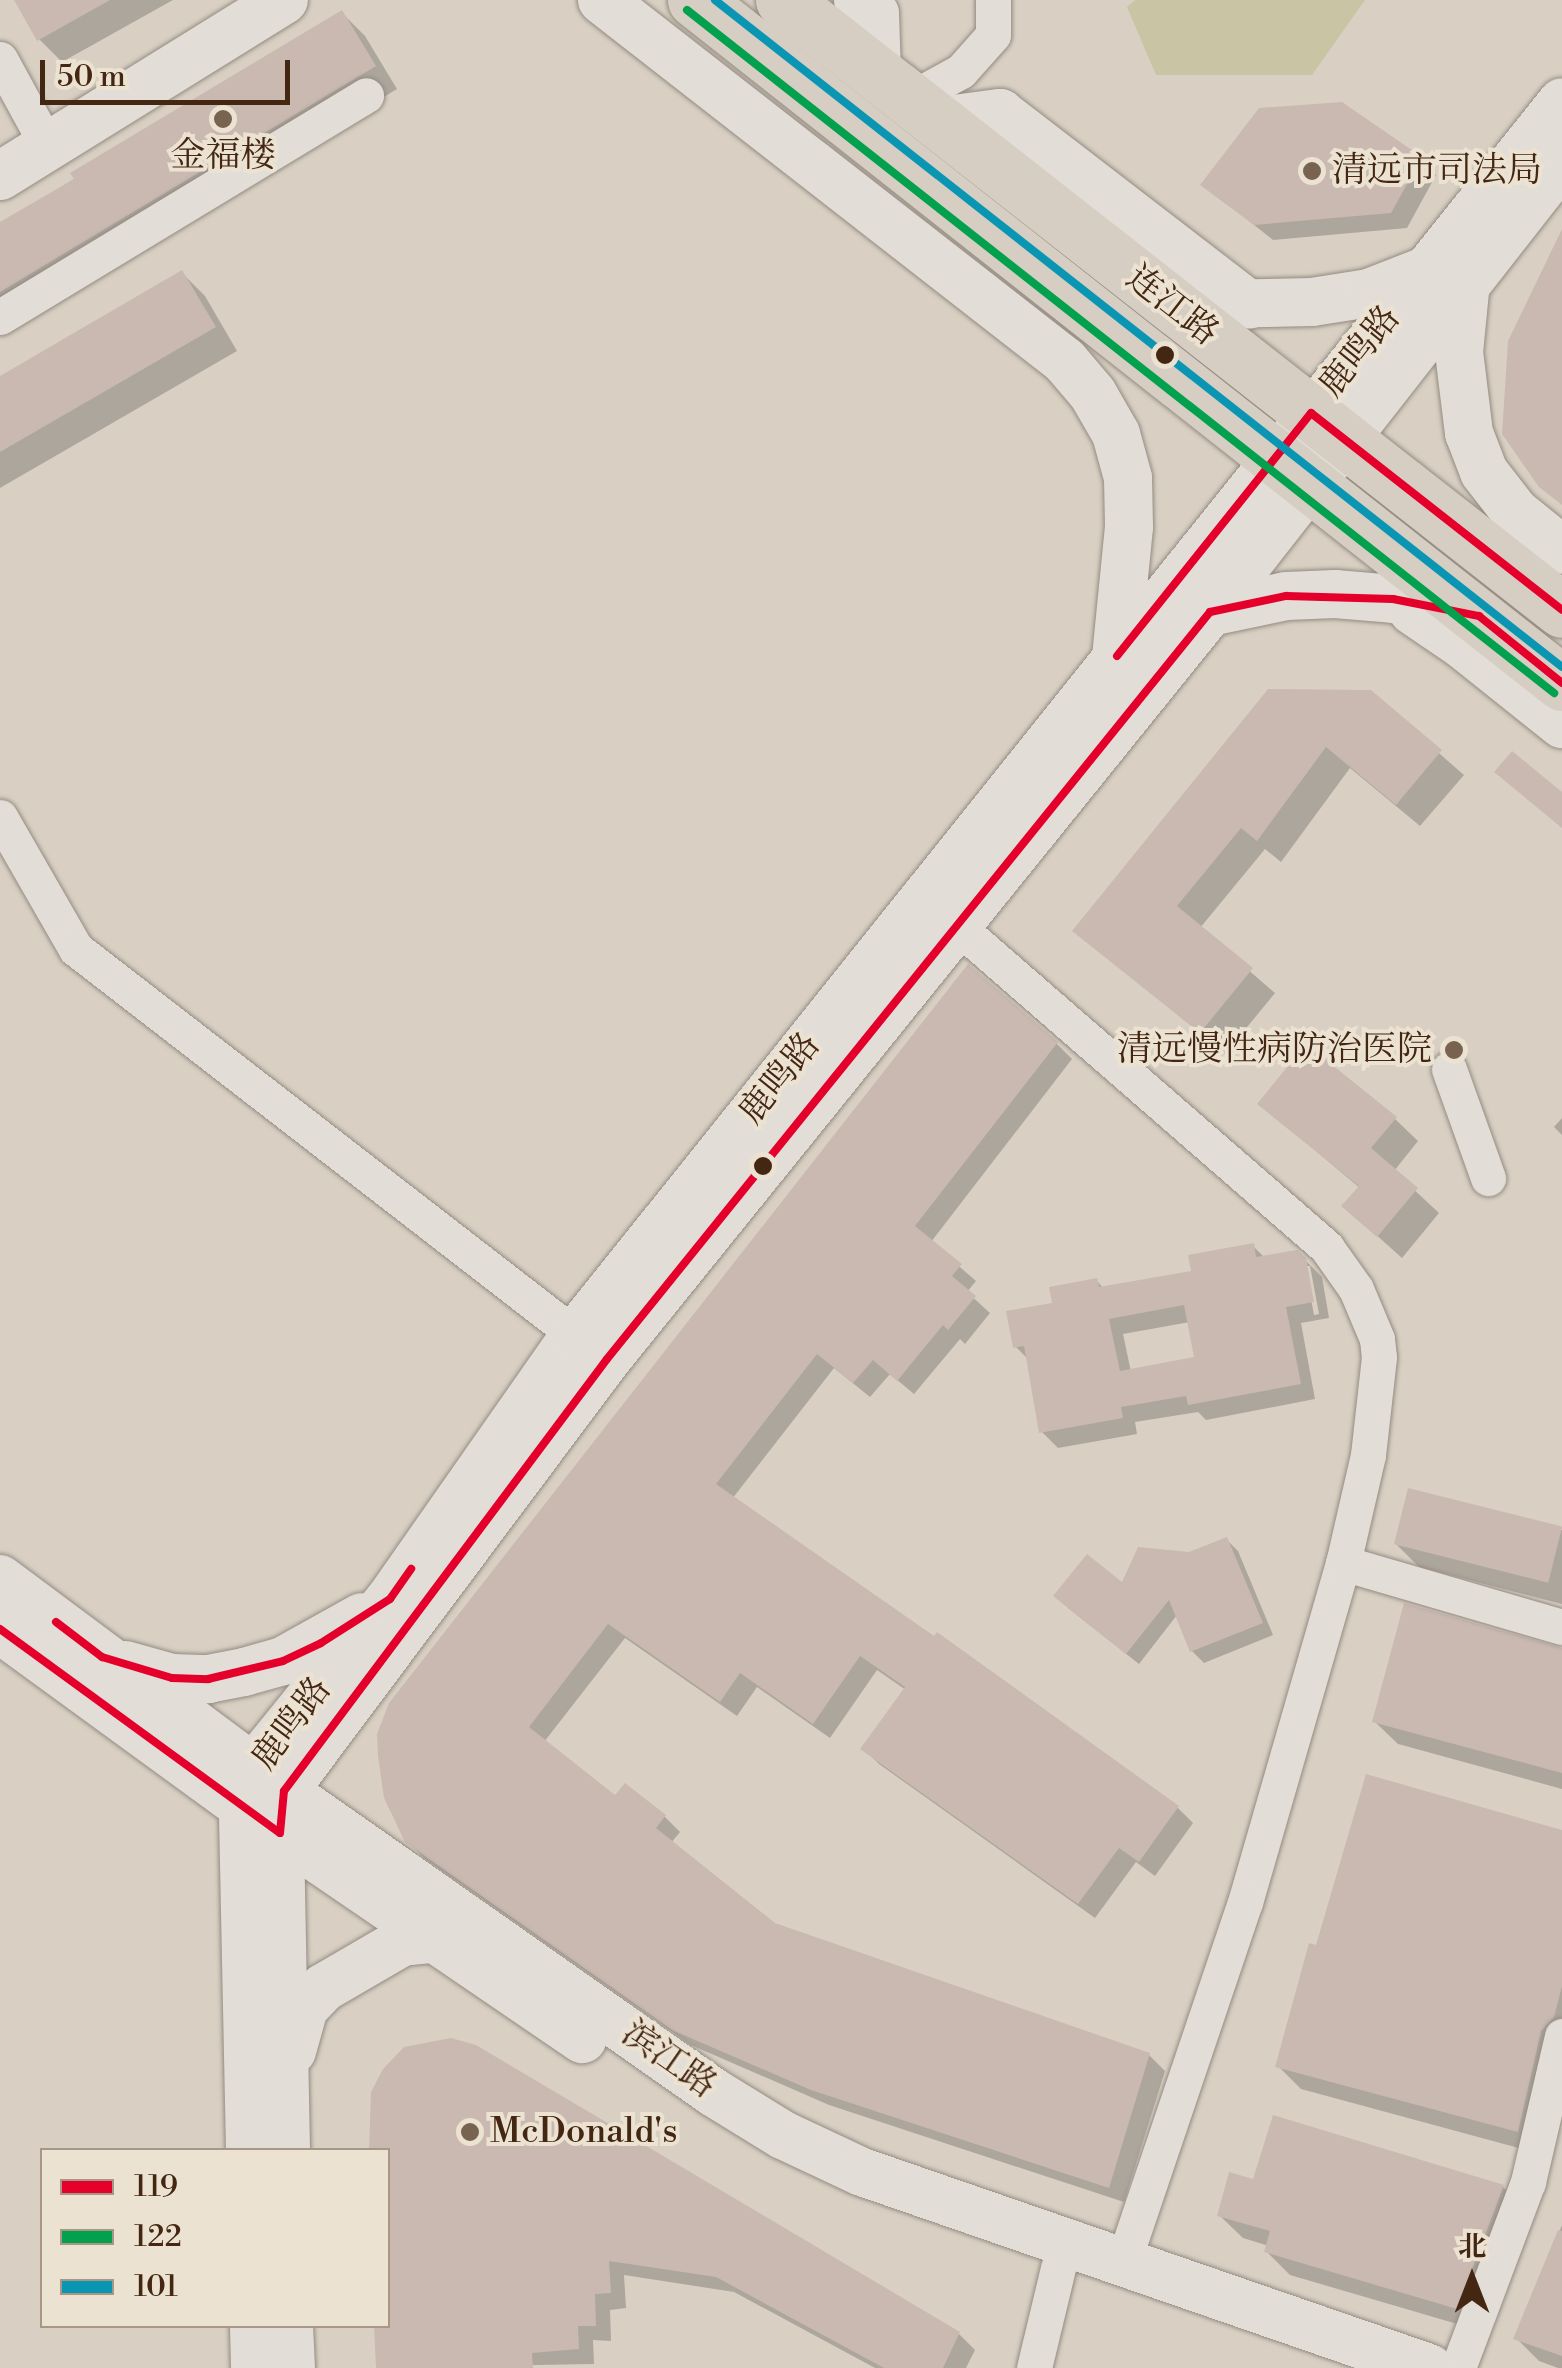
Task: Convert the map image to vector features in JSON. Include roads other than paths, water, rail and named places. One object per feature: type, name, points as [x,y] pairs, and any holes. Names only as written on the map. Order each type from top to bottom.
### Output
[{"type":"main road","name":"连江路","points":[[695,0],[1562,683]]},
{"type":"main road","name":"连江路","points":[[783,0],[1168,303],[1560,603]]},
{"type":"street","points":[[0,176],[28,141],[236,0]]},
{"type":"street","points":[[28,141],[284,0]]},
{"type":"street","points":[[602,0],[1065,360],[1093,394],[1116,434],[1128,478],[1130,527],[1116,658]]},
{"type":"street","points":[[858,0],[875,14],[909,98]]},
{"type":"street","points":[[909,98],[961,71],[993,35],[992,0]]},
{"type":"street","points":[[0,60],[28,141]]},
{"type":"street","points":[[0,317],[366,96]]},
{"type":"street","points":[[909,98],[1000,113],[1249,305]]},
{"type":"street","name":"鹿鸣路","points":[[250,2148],[265,1800],[390,1599],[591,1347],[1116,658],[1292,472],[1446,275],[1562,102]]},
{"type":"street","points":[[837,113],[844,188]]},
{"type":"street","name":"鹿鸣路","points":[[1446,275],[1562,162]]},
{"type":"street","points":[[1168,303],[1312,302],[1446,275],[1469,432],[1484,472],[1515,512],[1562,550]]},
{"type":"street","name":"鹿鸣路","points":[[265,1800],[591,1347],[957,926],[1210,612],[1292,472]]},
{"type":"street","points":[[1210,612],[1286,596],[1394,598],[1479,616]]},
{"type":"street","points":[[1394,598],[1463,644],[1562,724]]},
{"type":"street","points":[[0,818],[76,949],[591,1347]]},
{"type":"street","points":[[957,926],[1304,1225],[1327,1248],[1356,1289],[1377,1338],[1379,1374],[1368,1456],[1343,1563],[1245,1902],[1123,2262]]},
{"type":"street","points":[[1449,1069],[1488,1178]]},
{"type":"street","points":[[1343,1563],[1562,1627]]},
{"type":"street","name":"滨江路","points":[[0,1579],[102,1657],[265,1800],[432,1938],[695,2114],[850,2198],[1338,2368]]},
{"type":"street","points":[[102,1657],[172,1678],[208,1679],[244,1672],[321,1643],[390,1599]]},
{"type":"street","name":"滨江路","points":[[0,1629],[783,2134],[862,2172],[1429,2368]]},
{"type":"street","points":[[265,1800],[286,2148]]},
{"type":"street","points":[[285,2088],[298,2022],[313,1997],[402,1942],[432,1938]]},
{"type":"street","points":[[1458,2368],[1528,2182],[1562,2036]]},
{"type":"street","points":[[1034,2368],[1058,2268]]},
{"type":"street","points":[[254,2328],[255,2368]]},
{"type":"street","points":[[289,2328],[291,2368]]},
{"type":"place","name":"金福楼","points":[[223,119]]},
{"type":"place","name":"清远市司法局","points":[[1312,171]]},
{"type":"place","name":"清远慢性病防治医院","points":[[1454,1050]]},
{"type":"place","name":"McDonald's","points":[[470,2132]]}]
